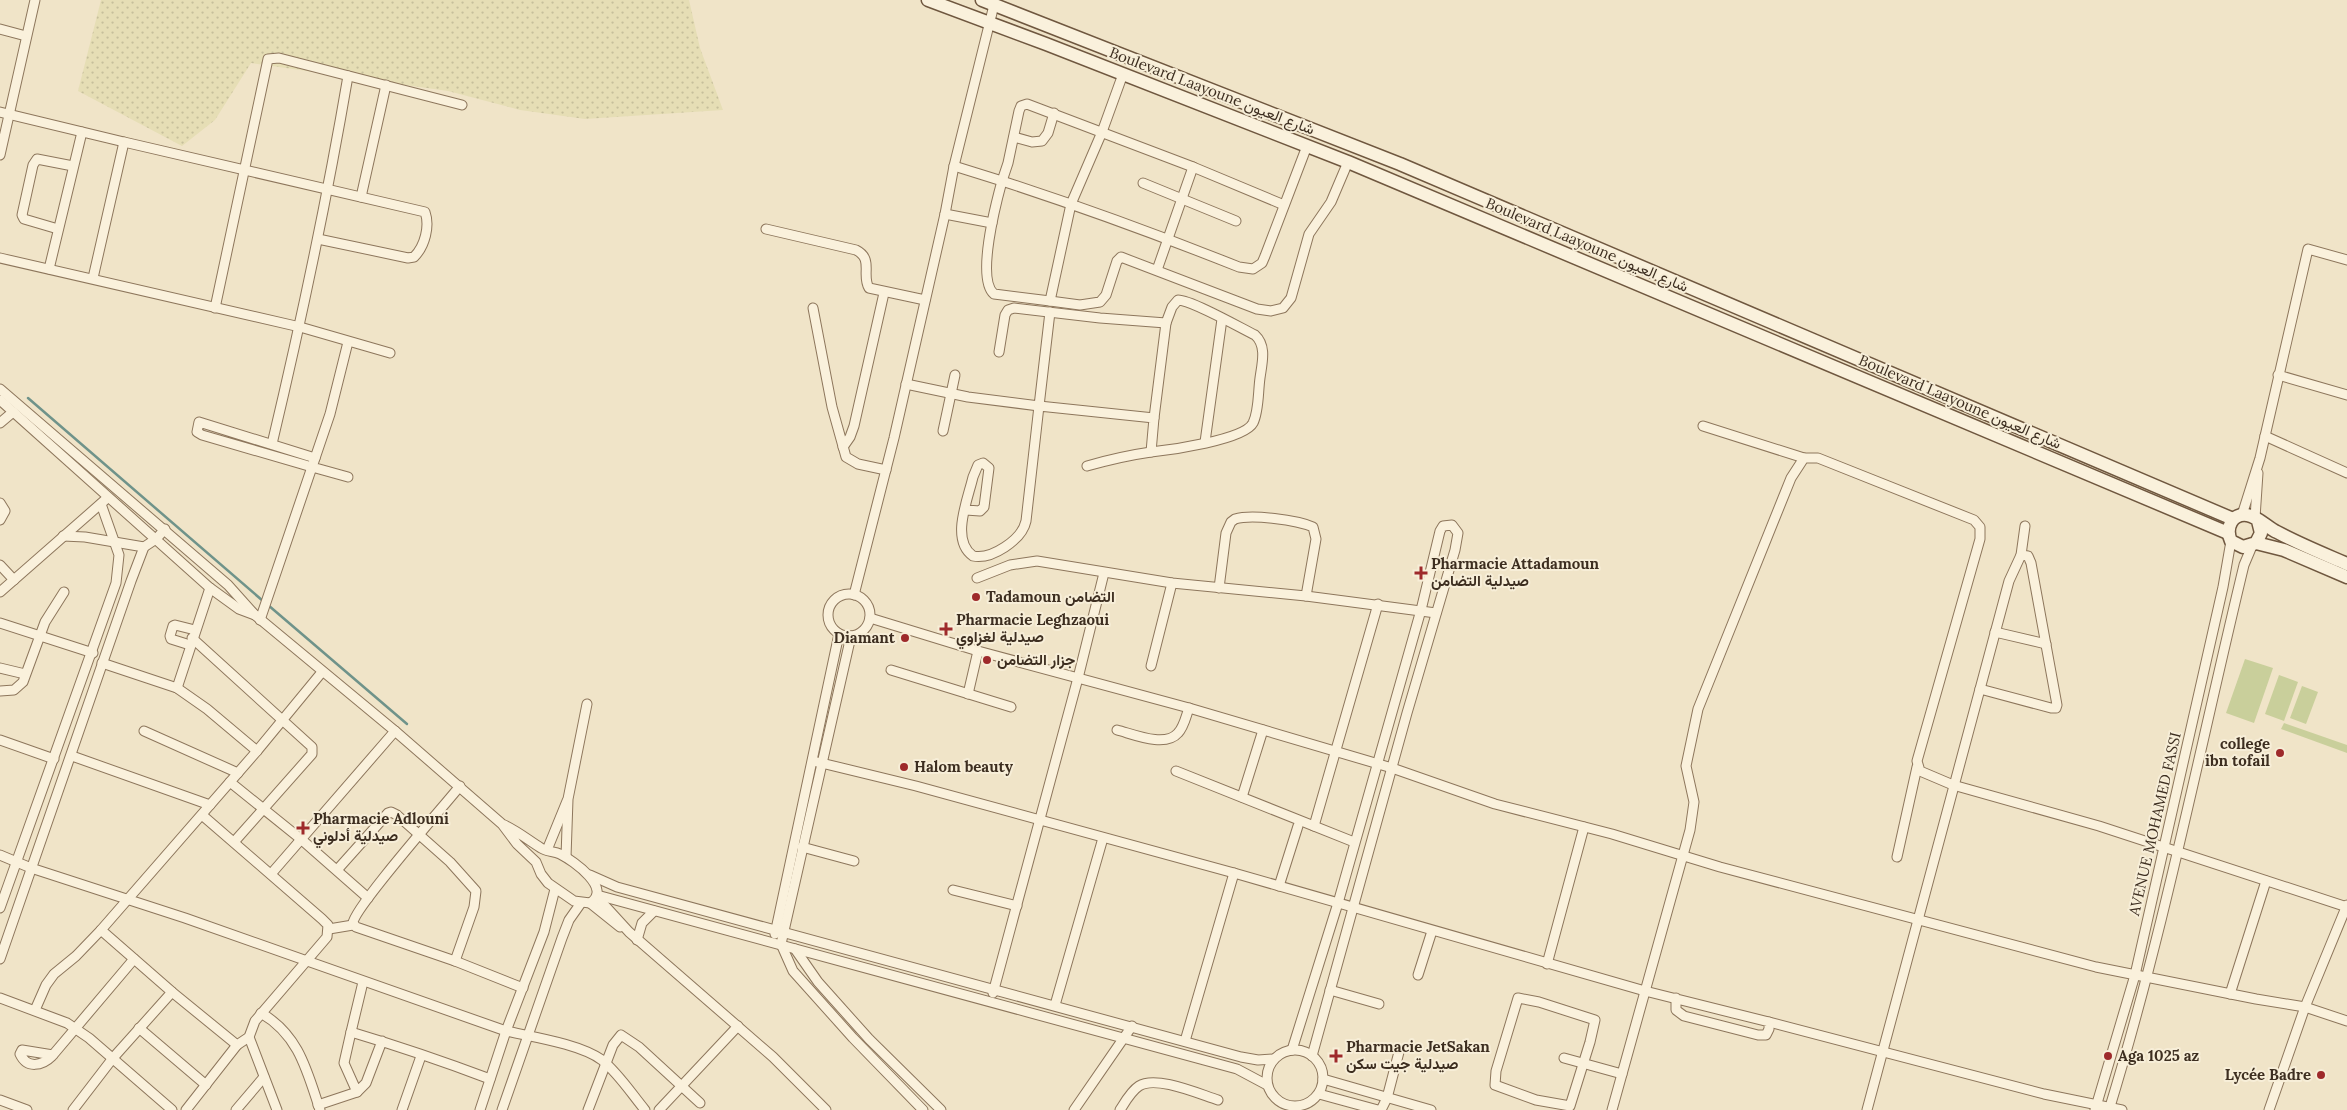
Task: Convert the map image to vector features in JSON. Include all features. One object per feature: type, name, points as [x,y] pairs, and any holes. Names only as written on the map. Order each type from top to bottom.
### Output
[{"type":"street","points":[[0,155],[5,113],[34,0]]},
{"type":"street","name":"Boulevard Laayoune شارع العيون","points":[[928,0],[1348,162],[2230,537]]},
{"type":"street","name":"Boulevard Laayoune شارع العيون","points":[[982,0],[1400,164],[2237,517]]},
{"type":"street","points":[[854,594],[886,470],[945,214],[954,166],[994,5]]},
{"type":"street","points":[[0,30],[26,36]]},
{"type":"street","points":[[215,308],[268,59],[279,58],[462,105]]},
{"type":"street","points":[[1050,301],[1071,204],[1102,132],[1123,74]]},
{"type":"street","points":[[272,444],[300,327],[328,191],[348,76]]},
{"type":"street","points":[[361,197],[386,85]]},
{"type":"street","points":[[1284,205],[1192,166],[1034,105],[1023,104],[1019,110],[992,223],[986,276],[990,291],[1000,296],[1080,305],[1100,302],[1106,295],[1117,261],[1122,257],[1257,309],[1271,311],[1283,308],[1291,298],[1309,234],[1332,202],[1348,162]]},
{"type":"street","points":[[5,113],[328,191],[425,212],[428,222],[427,230],[418,253],[414,257],[408,258],[318,238]]},
{"type":"street","points":[[1014,137],[1032,142],[1042,141],[1048,134],[1054,113]]},
{"type":"street","points":[[49,269],[82,132]]},
{"type":"street","points":[[93,278],[124,142]]},
{"type":"street","points":[[954,166],[1071,204],[1239,267],[1254,269],[1262,263],[1307,146]]},
{"type":"street","points":[[58,229],[24,220],[22,215],[33,165],[37,159],[73,166]]},
{"type":"street","points":[[1157,270],[1169,240],[1192,166]]},
{"type":"street","points":[[1143,183],[1236,221]]},
{"type":"street","points":[[945,214],[992,223]]},
{"type":"street","points":[[766,229],[837,245],[861,253],[867,266],[867,285],[869,288],[884,293],[925,300]]},
{"type":"street","points":[[2347,260],[2308,249],[2260,458],[2237,517],[2228,527],[2230,537],[2238,546],[2254,544],[2284,550],[2347,577]]},
{"type":"street","points":[[0,258],[300,327],[348,342],[390,352]]},
{"type":"street","points":[[843,447],[850,437],[854,426],[884,293]]},
{"type":"street","points":[[1088,466],[1151,452],[1175,450],[1232,436],[1248,429],[1253,424],[1257,403],[1262,344],[1255,335],[1222,320],[1197,305],[1179,300],[1172,307],[1166,323],[1151,452]]},
{"type":"street","points":[[813,308],[832,407],[848,460],[886,470]]},
{"type":"street","points":[[999,352],[1003,322],[1008,310],[1014,308],[1100,318],[1166,323]]},
{"type":"street","points":[[966,510],[980,512],[984,507],[989,468],[983,463],[979,463],[976,468],[966,510],[962,542],[972,556],[982,557],[1012,542],[1021,534],[1026,522],[1050,312]]},
{"type":"street","points":[[1206,442],[1222,320]]},
{"type":"street","points":[[257,617],[330,414],[348,342]]},
{"type":"street","points":[[943,431],[955,375]]},
{"type":"street","points":[[2278,375],[2347,395]]},
{"type":"street","points":[[906,384],[951,394],[1039,406],[1154,418]]},
{"type":"street","points":[[0,388],[228,585],[257,617],[395,731],[502,824],[545,850],[566,858],[584,872],[617,887],[994,988],[1249,1059],[1274,1058],[1292,1050],[1312,1056],[1322,1070],[1323,1079],[1319,1094],[1311,1102],[1299,1108],[1281,1107],[1267,1085],[1269,1067],[1274,1058]]},
{"type":"street","points":[[0,400],[104,500],[156,539],[210,588],[230,603],[257,617]]},
{"type":"street","points":[[0,424],[13,412]]},
{"type":"street","points":[[314,462],[202,435],[196,432],[196,427],[199,422],[272,444],[314,462],[348,477]]},
{"type":"street","points":[[1703,426],[1804,458],[1818,458],[1974,520],[1980,528],[1980,539],[1919,752],[1897,857]]},
{"type":"street","points":[[2265,436],[2347,473]]},
{"type":"street","points":[[1612,1110],[1690,830],[1694,802],[1686,766],[1698,709],[1791,478],[1804,458]]},
{"type":"street","points":[[2254,544],[2261,533],[2257,520],[2260,458]]},
{"type":"street","points":[[0,592],[115,489]]},
{"type":"street","points":[[0,908],[93,653],[116,583],[119,568],[116,543],[104,500]]},
{"type":"street","points":[[0,503],[5,511],[0,520]]},
{"type":"street","points":[[1218,588],[1228,527],[1235,519],[1254,517],[1302,523],[1313,527],[1316,538],[1306,596]]},
{"type":"street","points":[[2237,517],[2257,520],[2278,533],[2347,564]]},
{"type":"street","points":[[1292,1050],[1338,903],[1376,763],[1421,610],[1440,531],[1448,524],[1456,528],[1457,541],[1352,907],[1312,1056]]},
{"type":"street","points":[[1867,1110],[2009,581],[2021,555],[2025,526]]},
{"type":"street","points":[[0,959],[72,756],[102,662],[144,547],[156,539],[164,529]]},
{"type":"street","points":[[63,536],[86,537],[144,547]]},
{"type":"street","name":"AVENUE MOHAMED FASSI","points":[[2095,1108],[2135,975],[2223,587],[2230,537]]},
{"type":"street","name":"AVENUE MOHAMED FASSI","points":[[2109,1109],[2147,977],[2178,852],[2242,572],[2254,544]]},
{"type":"street","points":[[1980,689],[2056,708],[2057,698],[2032,563],[2028,556],[2021,555]]},
{"type":"street","points":[[976,578],[1010,565],[1037,561],[1172,584],[1306,596],[1436,612]]},
{"type":"street","points":[[0,565],[14,580]]},
{"type":"street","points":[[991,1001],[1078,678],[1104,573]]},
{"type":"street","points":[[1151,666],[1172,584]]},
{"type":"street","points":[[178,688],[192,638],[210,588]]},
{"type":"street","points":[[0,691],[11,691],[23,682],[50,612],[64,592]]},
{"type":"street","points":[[854,594],[866,602],[870,618],[865,629],[851,636],[840,634],[833,628],[829,621],[828,612],[831,604],[837,597],[854,594]]},
{"type":"street","points":[[1314,826],[1378,604]]},
{"type":"street","points":[[870,618],[978,651],[1189,708],[1376,763],[1495,804],[1918,919],[2135,975],[2230,994],[2305,1006],[2347,1021]]},
{"type":"street","points":[[0,623],[93,653]]},
{"type":"street","points":[[1995,632],[2046,644]]},
{"type":"street","points":[[780,930],[802,847],[840,634]]},
{"type":"street","points":[[851,636],[817,762],[777,943],[792,971],[923,1110]]},
{"type":"street","points":[[192,638],[310,743],[313,751],[234,842]]},
{"type":"street","points":[[968,694],[978,651]]},
{"type":"street","points":[[102,662],[178,688],[208,709],[257,751]]},
{"type":"street","points":[[0,668],[25,674]]},
{"type":"street","points":[[891,670],[1011,707]]},
{"type":"street","points":[[35,1010],[46,984],[54,974],[76,956],[101,930],[126,898],[202,815],[257,751],[322,672]]},
{"type":"street","points":[[566,858],[568,799],[587,704]]},
{"type":"street","points":[[1117,730],[1143,737],[1168,739],[1179,732],[1189,708]]},
{"type":"street","points":[[1392,708],[1407,713]]},
{"type":"street","points":[[1242,798],[1263,730]]},
{"type":"street","points":[[144,731],[238,773]]},
{"type":"street","points":[[271,874],[395,731]]},
{"type":"street","points":[[0,740],[54,759]]},
{"type":"street","points":[[72,756],[210,805]]},
{"type":"street","points":[[817,762],[1279,886],[1645,991],[1884,1051],[2095,1108],[2122,1110]]},
{"type":"street","points":[[1917,767],[1924,773],[1954,785],[2099,826],[2347,906],[2305,1006],[2269,1110]]},
{"type":"street","points":[[1176,771],[1354,842]]},
{"type":"street","points":[[230,782],[338,870],[368,898]]},
{"type":"street","points":[[353,924],[354,918],[368,898],[460,786]]},
{"type":"street","points":[[536,862],[537,856],[545,850],[568,799]]},
{"type":"street","points":[[338,870],[391,812],[421,835],[473,885],[476,891],[474,907],[455,961]]},
{"type":"street","points":[[202,815],[322,919],[329,929]]},
{"type":"street","points":[[502,824],[516,844],[536,862],[541,874],[555,889],[574,901],[585,903],[629,932]]},
{"type":"street","points":[[1279,886],[1298,826]]},
{"type":"street","points":[[1547,964],[1584,827]]},
{"type":"street","points":[[1056,1005],[1103,838]]},
{"type":"street","points":[[802,847],[854,861]]},
{"type":"street","points":[[0,856],[506,1031],[574,1049],[600,1059],[620,1077],[644,1110]]},
{"type":"street","points":[[584,872],[596,887],[597,896],[637,940],[773,1056],[826,1110]]},
{"type":"street","points":[[1185,1041],[1234,874]]},
{"type":"street","points":[[2230,994],[2266,881]]},
{"type":"street","points":[[480,1110],[506,1031],[544,932],[555,889]]},
{"type":"street","points":[[953,890],[1017,906]]},
{"type":"street","points":[[502,1110],[569,920],[585,903],[597,896],[777,943],[1237,1069],[1267,1085]]},
{"type":"street","points":[[637,940],[642,923],[654,911]]},
{"type":"street","points":[[329,929],[353,924],[455,961],[522,988]]},
{"type":"street","points":[[186,1110],[237,1045],[248,1037],[261,1013],[305,960],[324,941],[329,929]]},
{"type":"street","points":[[101,930],[237,1045]]},
{"type":"street","points":[[1418,975],[1432,931]]},
{"type":"street","points":[[795,949],[818,982],[870,1039],[941,1110]]},
{"type":"street","points":[[53,1055],[134,958]]},
{"type":"street","points":[[357,1092],[344,1063],[363,982]]},
{"type":"street","points":[[1330,990],[1379,1004]]},
{"type":"street","points":[[74,1110],[113,1058],[172,992]]},
{"type":"street","points":[[0,998],[67,1022],[113,1058],[172,1110]]},
{"type":"street","points":[[1676,998],[1676,1010],[1679,1014],[1744,1033],[1766,1035],[1769,1029],[1769,1022]]},
{"type":"street","points":[[1517,999],[1539,1002],[1594,1019],[1584,1063],[1568,1107],[1536,1100],[1497,1087],[1495,1082],[1496,1071],[1517,999]]},
{"type":"street","points":[[261,1013],[284,1029],[296,1045],[319,1108],[357,1092],[366,1083],[382,1041]]},
{"type":"street","points":[[659,1110],[738,1026]]},
{"type":"street","points":[[1074,1110],[1132,1026]]},
{"type":"street","points":[[139,1028],[206,1085]]},
{"type":"street","points":[[351,1032],[490,1079]]},
{"type":"street","points":[[588,1110],[613,1045],[618,1036],[624,1035],[700,1103]]},
{"type":"street","points":[[248,1037],[277,1110]]},
{"type":"street","points":[[1319,1094],[1380,1110],[1387,1098],[1399,1052]]},
{"type":"street","points":[[402,1110],[422,1056]]},
{"type":"street","points":[[1564,1058],[1622,1074]]},
{"type":"street","points":[[236,1110],[264,1077]]},
{"type":"street","points":[[1323,1079],[1431,1110]]},
{"type":"street","points":[[1120,1110],[1133,1090],[1147,1082],[1171,1085],[1218,1100]]},
{"type":"street","points":[[0,1100],[27,1110]]},
{"type":"shaded area","points":[[101,0],[689,0],[700,48],[723,110],[585,119],[520,110],[448,91],[251,63],[215,120],[182,146],[78,91]]},
{"type":"green space","points":[[2245,659],[2273,668],[2254,723],[2226,713]]},
{"type":"green space","points":[[2279,675],[2298,682],[2284,721],[2265,714]]},
{"type":"green space","points":[[2302,686],[2318,692],[2306,724],[2290,718]]},
{"type":"green space","points":[[2284,723],[2347,745],[2347,753],[2281,729]]},
{"type":"waterway","points":[[28,398],[263,601]]},
{"type":"waterway","points":[[268,605],[407,724]]},
{"type":"place","name":"Pharmacie Attadamoun صيدلية التضامن","points":[[1421,573]]},
{"type":"place","name":"Tadamoun التضامن","points":[[976,597]]},
{"type":"place","name":"Pharmacie Leghzaoui صيدلية لغزاوي","points":[[946,629]]},
{"type":"place","name":"Diamant","points":[[905,638]]},
{"type":"place","name":"جزار التضامن","points":[[987,660]]},
{"type":"place","name":"college ibn tofail","points":[[2280,753]]},
{"type":"place","name":"Halom beauty","points":[[904,767]]},
{"type":"place","name":"Pharmacie Adlouni صيدلية أدلوني","points":[[303,828]]},
{"type":"place","name":"Pharmacie JetSakan صيدلية جيت سكن","points":[[1336,1056]]},
{"type":"place","name":"Aga 1025 az","points":[[2108,1056]]},
{"type":"place","name":"Lycée Badre","points":[[2321,1075]]}]
